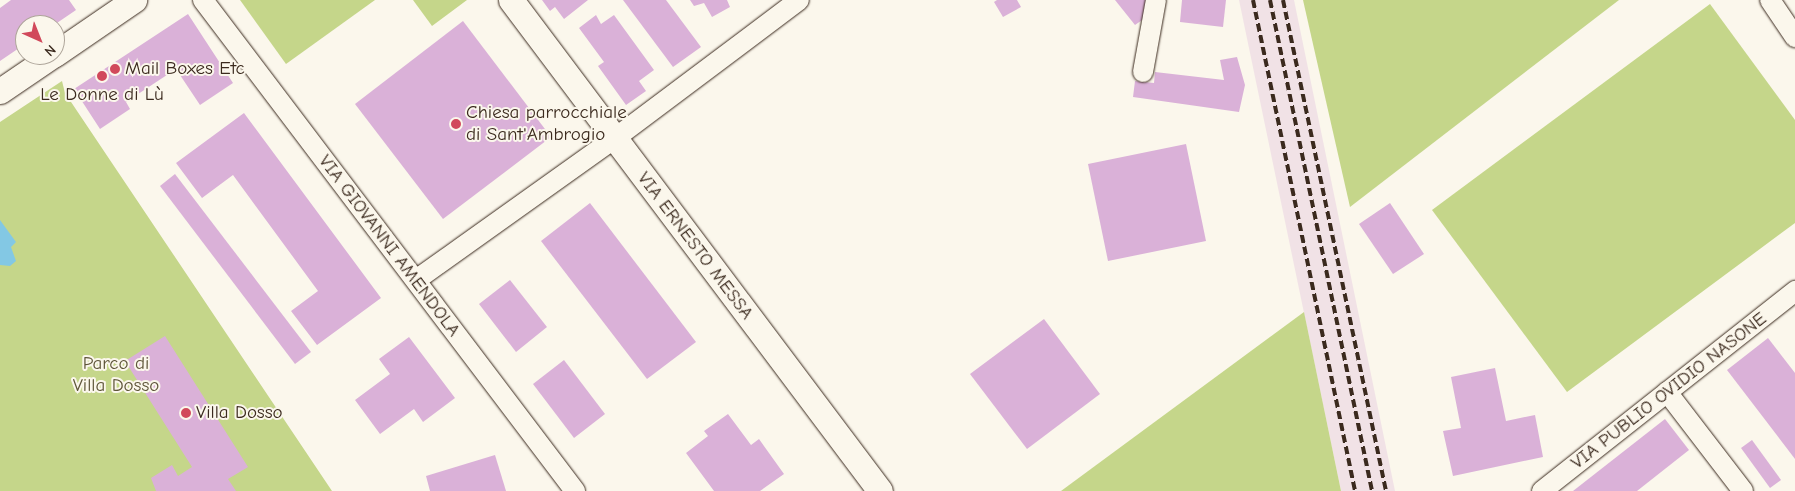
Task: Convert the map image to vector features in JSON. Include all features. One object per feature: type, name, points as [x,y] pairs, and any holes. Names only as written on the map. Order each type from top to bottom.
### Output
[{"type":"street","name":"VIA GIOVANNI AMENDOLA","points":[[203,0],[575,491]]},
{"type":"street","name":"VIA ERNESTO MESSA","points":[[510,0],[880,491]]},
{"type":"street","points":[[416,280],[614,139],[799,0]]},
{"type":"street","points":[[1143,72],[1156,0]]},
{"type":"street","points":[[1770,0],[1795,37]]},
{"type":"street","points":[[65,46],[124,3]]},
{"type":"street","points":[[0,92],[38,65]]},
{"type":"street","name":"VIA PUBLIO OVIDIO NASONE","points":[[1542,491],[1795,291]]},
{"type":"street","points":[[1668,392],[1743,491]]},
{"type":"shaded area","points":[[1239,0],[1294,0],[1395,491],[1341,491]]},
{"type":"green space","points":[[240,0],[375,0],[286,64]]},
{"type":"green space","points":[[413,0],[467,0],[432,26]]},
{"type":"green space","points":[[1303,0],[1619,0],[1350,207]]},
{"type":"green space","points":[[1710,4],[1795,120],[1795,223],[1567,392],[1432,210]]},
{"type":"green space","name":"Parco di Villa Dosso","points":[[62,81],[65,93],[332,491],[0,491],[0,122]]},
{"type":"green space","points":[[1304,312],[1341,491],[1061,491]]},
{"type":"water","points":[[0,220],[16,242],[11,247],[16,261],[10,266],[0,265]]},
{"type":"building","points":[[11,0],[69,0],[76,10],[65,18],[65,15],[15,15],[15,51],[0,61],[0,8]]},
{"type":"building","points":[[542,0],[588,0],[564,19],[555,7],[550,11]]},
{"type":"building","points":[[623,0],[666,0],[701,47],[673,67]]},
{"type":"building","points":[[690,0],[727,0],[730,7],[712,17],[704,3],[694,6]]},
{"type":"building","points":[[997,0],[1017,0],[1021,7],[1003,17],[994,2]]},
{"type":"building","points":[[1115,0],[1148,0],[1145,18],[1135,25]]},
{"type":"building","points":[[1182,0],[1226,0],[1223,27],[1180,22]]},
{"type":"building","points":[[188,14],[233,83],[200,105],[176,69],[126,102],[130,109],[100,129],[74,89]]},
{"type":"building","points":[[596,15],[601,24],[614,15],[654,70],[639,81],[646,91],[626,105],[598,66],[604,62],[579,28]]},
{"type":"building","name":"Chiesa parrocchiale di Sant'Ambrogio","points":[[463,21],[551,137],[443,219],[355,104]]},
{"type":"building","points":[[1237,57],[1245,85],[1239,112],[1133,97],[1135,81],[1154,83],[1155,72],[1224,80],[1220,60]]},
{"type":"building","points":[[244,113],[381,298],[317,345],[291,311],[318,291],[233,175],[202,198],[176,163]]},
{"type":"building","points":[[1186,144],[1206,241],[1108,261],[1088,164]]},
{"type":"building","points":[[175,174],[311,352],[295,364],[160,186]]},
{"type":"building","points":[[590,203],[696,342],[647,379],[541,241]]},
{"type":"building","points":[[1390,203],[1424,254],[1393,274],[1359,224]]},
{"type":"building","points":[[510,280],[547,327],[516,352],[479,304]]},
{"type":"building","points":[[1044,319],[1100,394],[1027,449],[970,374]]},
{"type":"building","name":"Villa Dosso","points":[[165,336],[248,467],[228,479],[236,491],[156,491],[151,478],[172,465],[178,476],[192,467],[125,361]]},
{"type":"building","points":[[409,337],[455,398],[423,422],[414,409],[380,434],[355,400],[390,374],[379,359]]},
{"type":"building","points":[[1768,338],[1795,373],[1795,459],[1727,370]]},
{"type":"building","points":[[564,360],[605,414],[574,438],[533,384]]},
{"type":"building","points":[[1495,368],[1506,421],[1535,415],[1543,457],[1453,476],[1443,431],[1461,428],[1451,377]]},
{"type":"building","points":[[728,414],[751,445],[759,439],[784,474],[760,491],[714,491],[686,453],[708,436],[704,431]]},
{"type":"building","points":[[1665,419],[1689,450],[1637,491],[1573,491]]},
{"type":"building","points":[[1752,440],[1781,480],[1770,488],[1741,448]]},
{"type":"building","points":[[495,455],[506,491],[430,491],[426,476]]},
{"type":"railway","points":[[1253,0],[1355,491]]},
{"type":"railway","points":[[1270,0],[1372,491]]},
{"type":"railway","points":[[1283,0],[1386,491]]},
{"type":"place","name":"Mail Boxes Etc","points":[[115,69]]},
{"type":"place","name":"Le Donne di Lù","points":[[102,76]]},
{"type":"place","name":"Chiesa parrocchiale di Sant'Ambrogio","points":[[456,124]]},
{"type":"place","name":"Villa Dosso","points":[[186,413]]}]
